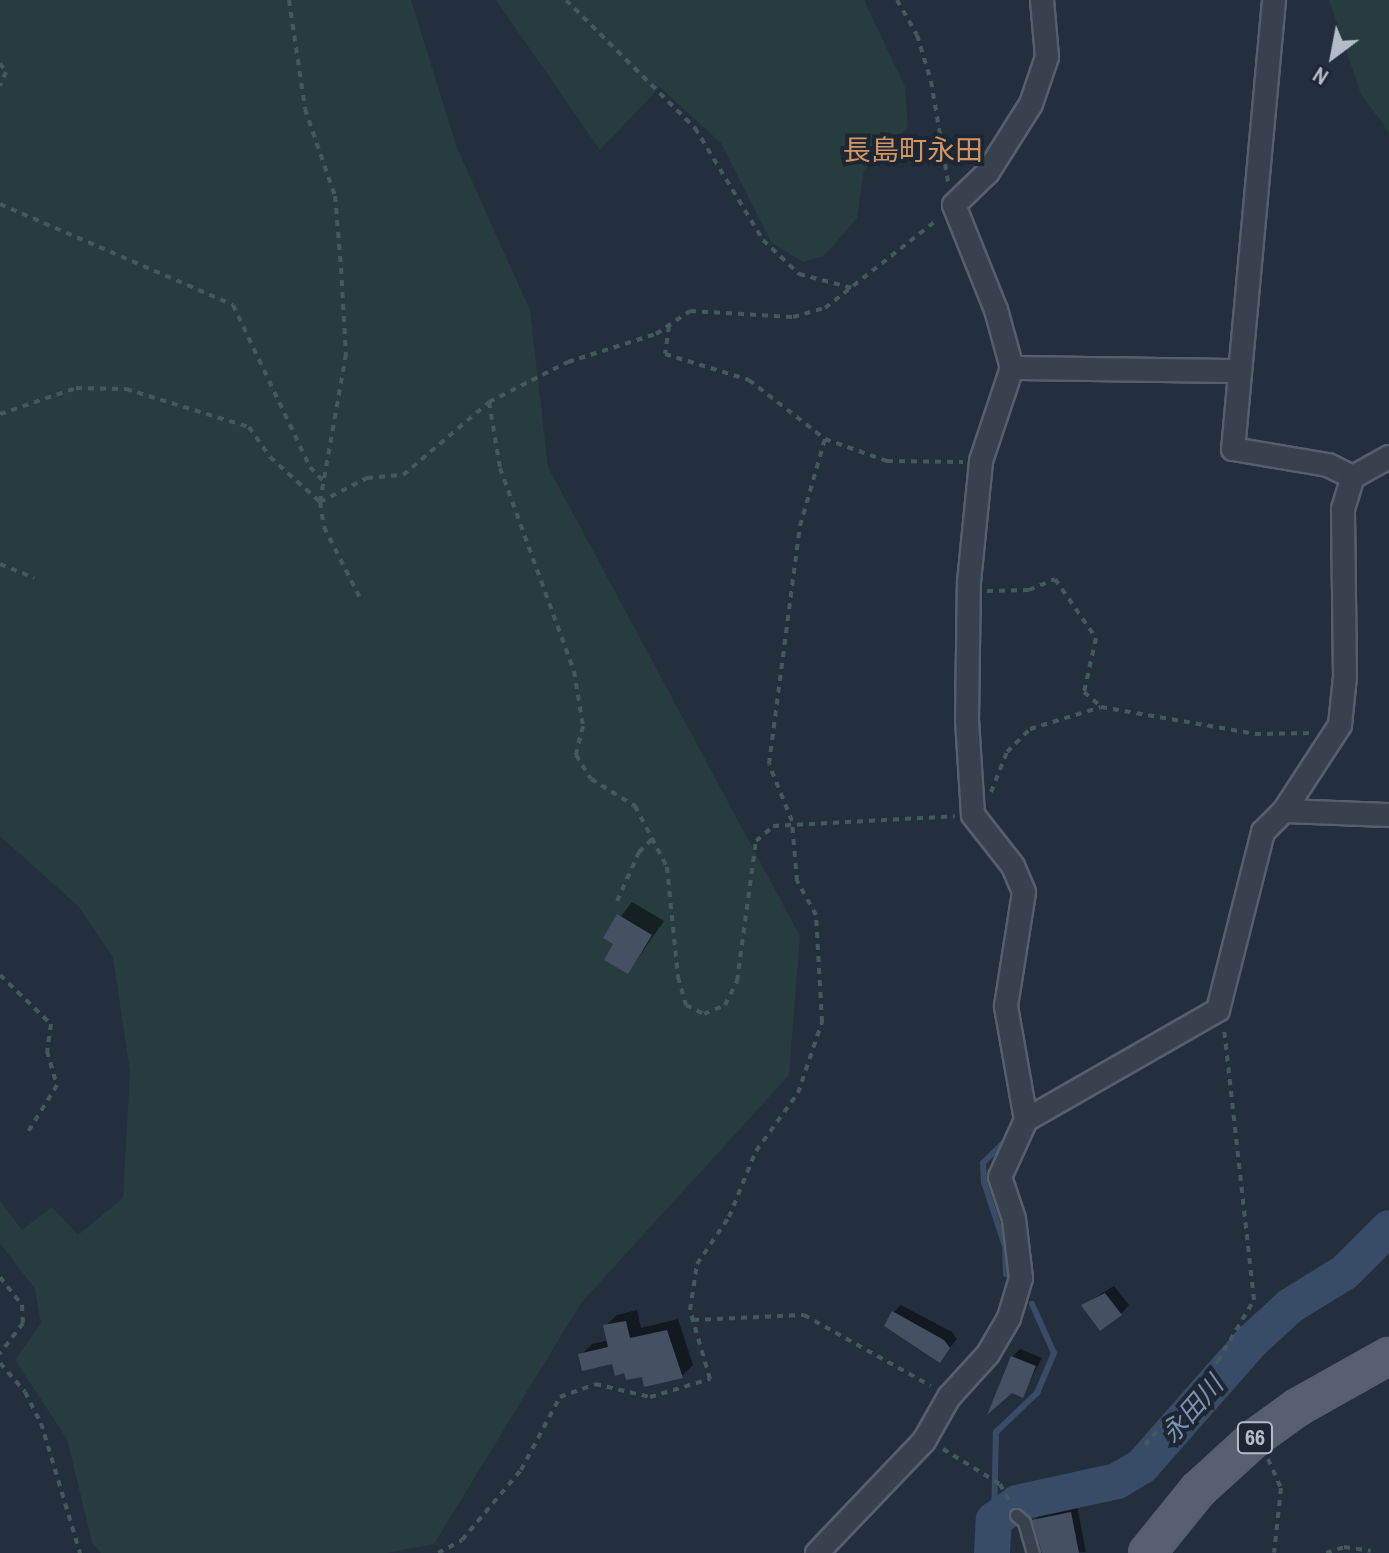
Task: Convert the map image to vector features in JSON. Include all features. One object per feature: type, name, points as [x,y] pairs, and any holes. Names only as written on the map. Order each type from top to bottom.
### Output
[{"type":"main road","name":"66","points":[[1147,1553],[1198,1490],[1255,1438],[1298,1407],[1389,1356]]},
{"type":"street","points":[[817,1553],[926,1438],[949,1397],[988,1354],[1009,1318],[1021,1278],[1014,1219],[1000,1177],[1026,1120],[1006,1006],[1024,892],[1013,866],[972,809],[967,720],[969,592],[981,461],[1012,368],[996,310],[954,205],[988,172],[1031,104],[1047,57],[1042,0]]},
{"type":"street","points":[[1274,0],[1233,449],[1328,465],[1353,477]]},
{"type":"street","points":[[1012,368],[1238,371]]},
{"type":"street","points":[[1026,1120],[1218,1010],[1253,857],[1263,832],[1284,811],[1340,725],[1345,677],[1343,509],[1353,477],[1389,457]]},
{"type":"street","points":[[1284,811],[1389,815]]},
{"type":"lane","points":[[1016,1515],[1024,1522],[1033,1553]]},
{"type":"path","points":[[289,0],[305,109],[335,196],[341,268],[346,354],[320,502],[324,527],[361,600]]},
{"type":"path","points":[[566,0],[695,128],[763,240],[799,274],[852,288]]},
{"type":"path","points":[[320,502],[367,478],[403,475],[489,402],[568,362],[670,324],[700,309],[793,317],[825,308],[954,205],[931,81],[917,35],[897,0]]},
{"type":"path","points":[[0,63],[6,72],[0,86]]},
{"type":"path","points":[[0,204],[233,305],[310,467],[322,480]]},
{"type":"path","points":[[670,324],[665,354],[749,380],[825,439],[887,461],[981,461]]},
{"type":"path","points":[[0,414],[76,388],[126,389],[249,427],[270,457],[320,502]]},
{"type":"path","points":[[489,402],[500,468],[574,671],[583,726],[576,755],[591,779],[635,806],[667,867],[682,991],[686,1005],[704,1014],[725,1005],[737,981],[756,841],[773,826],[792,821],[972,809],[996,789],[996,770],[1007,752],[1030,729],[1101,707],[1255,734],[1308,730],[1330,741]]},
{"type":"path","points":[[438,1553],[462,1540],[521,1470],[560,1397],[595,1384],[650,1397],[710,1379],[693,1320],[697,1264],[729,1217],[756,1151],[798,1093],[822,1022],[816,915],[797,881],[792,821],[769,764],[800,526],[825,439]]},
{"type":"path","points":[[0,564],[34,578]]},
{"type":"path","points":[[969,592],[1029,590],[1055,579],[1096,638],[1084,692],[1101,707]]},
{"type":"path","points":[[617,901],[639,852],[652,839]]},
{"type":"path","points":[[0,975],[51,1024],[47,1051],[57,1085],[28,1132]]},
{"type":"path","points":[[1145,1445],[1218,1361],[1254,1300],[1225,1030],[1218,1010]]},
{"type":"path","points":[[0,1277],[22,1305],[23,1323],[0,1354]]},
{"type":"path","points":[[693,1320],[804,1315],[949,1397]]},
{"type":"path","points":[[0,1363],[25,1392],[41,1423],[80,1553]]},
{"type":"path","points":[[926,1438],[1000,1484],[1006,1496]]},
{"type":"path","points":[[1255,1438],[1277,1472],[1281,1488],[1274,1553]]},
{"type":"path","points":[[1326,1553],[1344,1547],[1371,1551]]},
{"type":"green space","points":[[0,0],[411,0],[457,148],[530,310],[548,467],[800,936],[789,1075],[581,1303],[434,1544],[386,1553],[101,1553],[92,1542],[67,1439],[15,1360],[41,1323],[35,1289],[0,1243],[0,1201],[22,1230],[52,1207],[78,1235],[123,1198],[130,1072],[113,957],[78,906],[0,836]]},
{"type":"green space","points":[[496,0],[864,0],[905,87],[908,128],[864,170],[857,218],[824,256],[803,262],[771,242],[721,143],[660,87],[600,150]]},
{"type":"green space","points":[[1329,0],[1389,0],[1389,132],[1361,94]]},
{"type":"building","points":[[617,914],[652,935],[628,974],[604,960],[613,944],[603,938]]},
{"type":"building","points":[[1105,1293],[1122,1315],[1100,1331],[1081,1305]]},
{"type":"building","points":[[892,1311],[944,1340],[950,1348],[940,1363],[884,1326]]},
{"type":"building","points":[[626,1321],[630,1338],[667,1330],[683,1378],[644,1387],[642,1377],[626,1380],[624,1373],[615,1376],[612,1364],[582,1371],[578,1354],[608,1347],[603,1325]]},
{"type":"building","points":[[1011,1356],[1036,1366],[1023,1398],[1012,1393],[987,1415]]},
{"type":"building","points":[[1071,1512],[1079,1553],[1042,1553],[1032,1520]]},
{"type":"waterway","points":[[1006,1274],[1005,1246],[984,1182],[983,1163],[1008,1138]]},
{"type":"waterway","name":"永田川","points":[[992,1553],[994,1520],[1017,1503],[1117,1481],[1142,1466],[1252,1341],[1290,1306],[1345,1272],[1389,1228]]},
{"type":"waterway","points":[[994,1520],[996,1432],[1037,1393],[1054,1353],[1032,1304]]},
{"type":"district","name":"長島町永田","points":[[913,150]]}]
